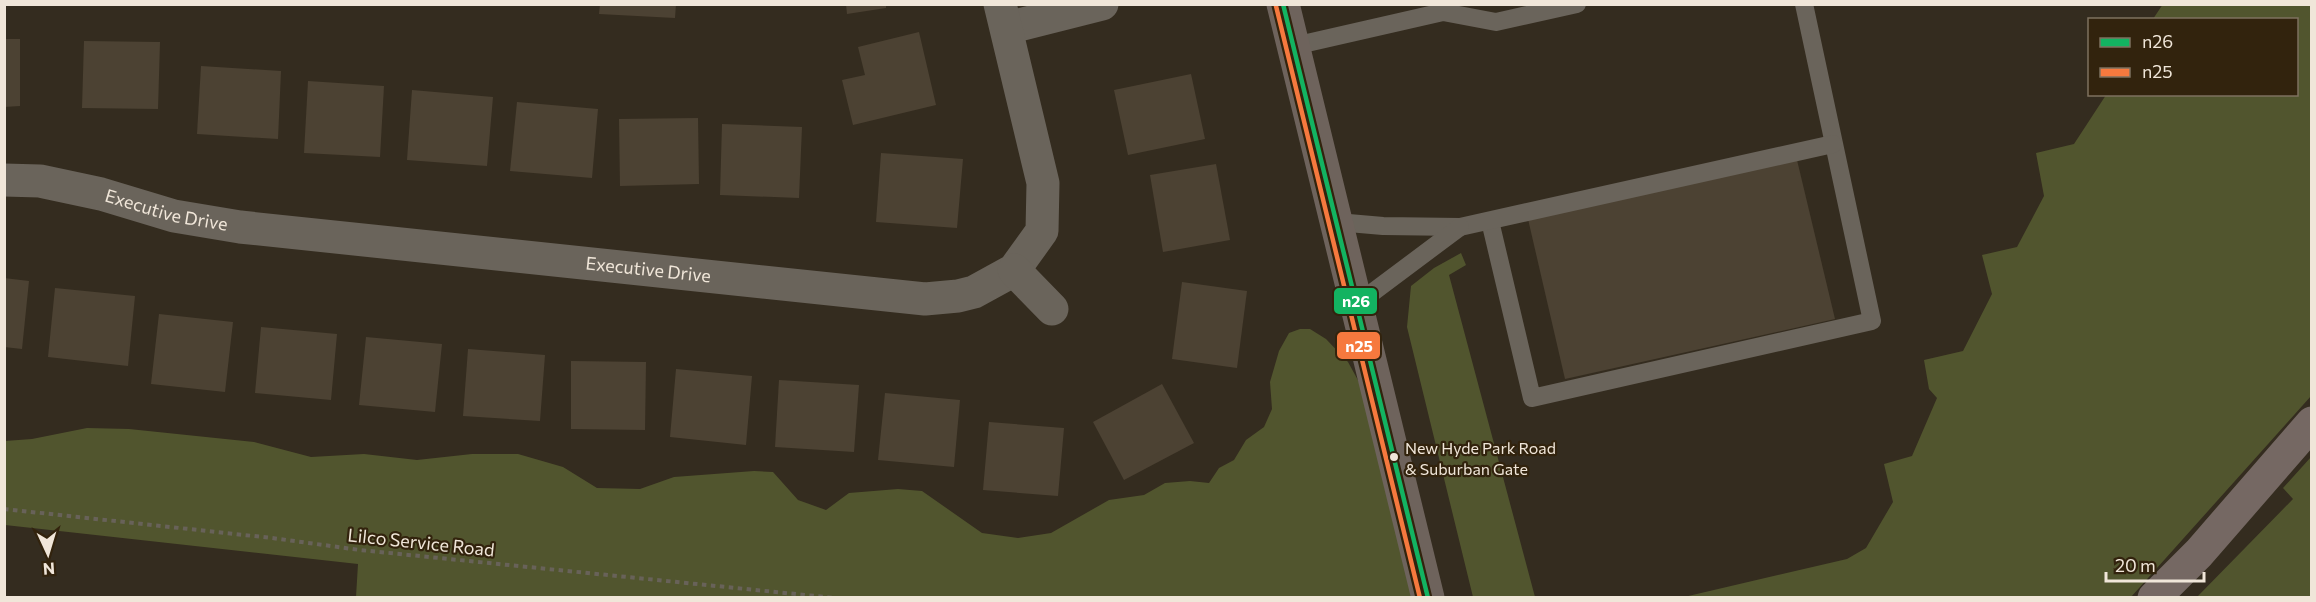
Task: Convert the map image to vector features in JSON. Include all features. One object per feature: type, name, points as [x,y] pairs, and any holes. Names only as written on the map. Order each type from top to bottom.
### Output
[{"type":"highway","points":[[2154,597],[2199,553],[2312,423]]},
{"type":"main road","points":[[1283,4],[1428,597]]},
{"type":"street","points":[[1004,16],[1102,4]]},
{"type":"street","name":"Executive Drive","points":[[4,180],[40,181],[101,194],[174,216],[240,227],[925,299],[958,296],[974,292],[1014,270],[1042,231],[1043,183],[1004,16]]},
{"type":"street","points":[[1014,270],[1053,309]]},
{"type":"lane","points":[[1294,46],[1442,8],[1496,22],[1577,4]]},
{"type":"lane","points":[[1490,221],[1532,398],[1872,321],[1804,4]]},
{"type":"lane","points":[[1337,222],[1407,227],[1461,227],[1833,144]]},
{"type":"lane","points":[[1357,304],[1461,227]]},
{"type":"path","name":"Lilco Service Road","points":[[4,509],[272,538],[360,550],[835,597]]},
{"type":"green space","points":[[2163,4],[2311,5],[2311,396],[2131,597],[1684,597],[1847,559],[1866,548],[1893,502],[1884,464],[1912,456],[1937,398],[1929,389],[1924,360],[1963,351],[1992,294],[1982,255],[2017,247],[2044,196],[2036,153],[2074,144],[2105,96],[2298,96],[2298,18],[2154,18]]},
{"type":"green space","points":[[1461,253],[1466,265],[1449,275],[1535,597],[1473,597],[1407,327],[1411,286],[1434,268]]},
{"type":"green space","points":[[1300,329],[1310,329],[1326,339],[1348,362],[1376,413],[1428,597],[356,597],[358,564],[5,525],[5,441],[32,439],[87,428],[129,429],[254,442],[311,457],[364,454],[417,460],[472,454],[518,454],[563,467],[597,488],[640,489],[674,477],[754,471],[773,472],[798,500],[826,510],[849,493],[898,489],[922,491],[982,533],[1018,538],[1051,533],[1109,500],[1144,495],[1165,483],[1190,481],[1209,483],[1219,468],[1234,460],[1246,440],[1264,427],[1272,409],[1270,382],[1279,351],[1289,333]]},
{"type":"green space","points":[[2311,457],[2311,597],[2197,597],[2293,499],[2283,488]]},
{"type":"building","points":[[600,4],[676,4],[675,18],[599,14]]},
{"type":"building","points":[[846,4],[886,4],[886,8],[847,14]]},
{"type":"building","points":[[919,32],[936,105],[853,125],[842,80],[865,75],[858,47]]},
{"type":"building","points":[[4,39],[20,39],[20,106],[4,107]]},
{"type":"building","points":[[84,41],[160,42],[158,109],[82,108]]},
{"type":"building","points":[[201,66],[281,71],[278,139],[197,134]]},
{"type":"building","points":[[1191,74],[1205,139],[1128,155],[1114,90]]},
{"type":"building","points":[[308,81],[384,86],[380,157],[304,153]]},
{"type":"building","points":[[412,90],[493,97],[487,166],[407,160]]},
{"type":"building","points":[[517,102],[598,109],[592,178],[510,171]]},
{"type":"building","points":[[698,118],[699,184],[620,186],[619,119]]},
{"type":"building","points":[[722,124],[802,127],[799,198],[720,195]]},
{"type":"building","points":[[881,153],[963,159],[957,228],[876,222]]},
{"type":"building","points":[[1797,160],[1835,319],[1565,379],[1528,219]]},
{"type":"building","points":[[1216,164],[1230,240],[1163,252],[1150,175]]},
{"type":"building","points":[[4,278],[29,281],[22,349],[4,347]]},
{"type":"building","points":[[1182,282],[1247,291],[1237,368],[1172,359]]},
{"type":"building","points":[[55,288],[135,296],[128,366],[48,357]]},
{"type":"building","points":[[159,314],[233,322],[225,392],[151,384]]},
{"type":"building","points":[[261,327],[337,334],[331,400],[255,393]]},
{"type":"building","points":[[366,337],[442,344],[435,412],[359,405]]},
{"type":"building","points":[[468,349],[545,355],[540,421],[463,416]]},
{"type":"building","points":[[571,361],[646,362],[645,430],[571,429]]},
{"type":"building","points":[[676,369],[752,376],[746,445],[670,437]]},
{"type":"building","points":[[779,380],[859,385],[854,452],[775,447]]},
{"type":"building","points":[[1162,384],[1194,443],[1124,480],[1093,422]]},
{"type":"building","points":[[885,393],[960,400],[954,467],[878,460]]},
{"type":"building","points":[[989,422],[1064,428],[1058,496],[983,490]]},
{"type":"transit line","name":"n26","points":[[1283,4],[1428,598]]},
{"type":"transit line","name":"n25","points":[[1276,6],[1420,598]]},
{"type":"place","name":"New Hyde Park Road & Suburban Gate","points":[[1394,457]]}]
